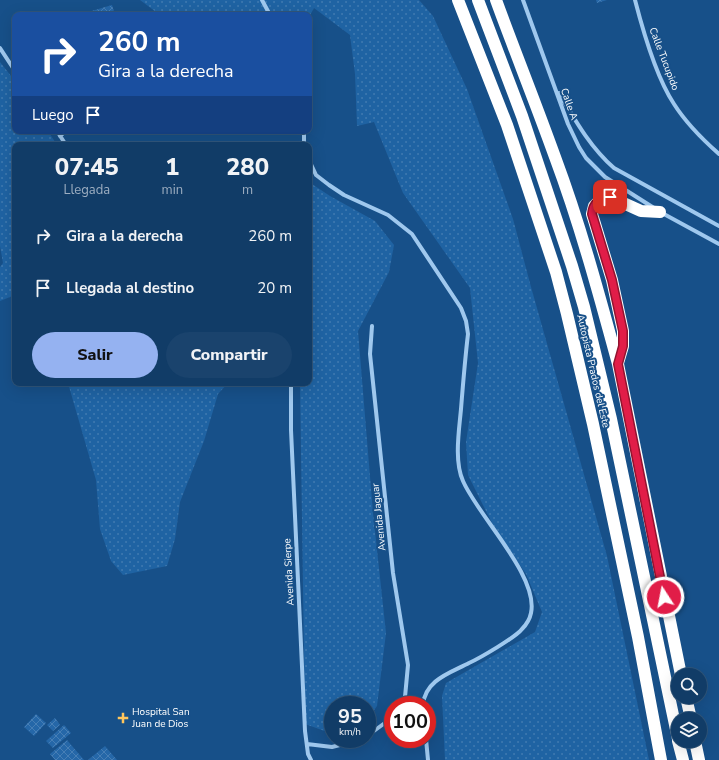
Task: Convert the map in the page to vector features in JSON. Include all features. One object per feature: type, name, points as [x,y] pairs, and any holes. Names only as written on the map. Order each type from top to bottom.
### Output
[{"type":"highway","name":"Autopista Prados del Este","points":[[458,0],[506,126],[554,265],[568,314],[638,637],[661,760]]},
{"type":"highway","name":"Autopista Prados del Este","points":[[478,0],[522,116],[572,266],[584,307],[611,419],[672,712]]},
{"type":"highway","points":[[496,0],[555,157],[584,244],[618,364],[679,668]]},
{"type":"highway","points":[[618,364],[623,346],[623,331],[613,286],[592,210],[601,199],[610,197],[641,211],[660,212]]},
{"type":"highway","name":"Autopista Prados del Este","points":[[680,748],[683,760]]},
{"type":"highway","points":[[696,748],[699,760]]},
{"type":"street","points":[[262,0],[268,12]]},
{"type":"street","points":[[523,0],[554,86]]},
{"type":"street","name":"Calle Tucupido","points":[[635,0],[640,20],[664,87],[673,103],[699,136],[719,154]]},
{"type":"street","points":[[0,48],[12,66]]},
{"type":"street","name":"Calle A","points":[[554,86],[568,124],[579,147],[586,158],[605,177],[660,212],[719,244]]},
{"type":"street","name":"Calle A","points":[[554,86],[583,133],[603,158],[614,168],[719,226]]},
{"type":"street","points":[[62,134],[60,136],[64,142]]},
{"type":"street","points":[[312,166],[316,175],[329,185],[344,195],[388,215],[412,234],[461,308],[466,321],[468,334],[458,456],[462,481],[524,576],[532,598],[531,614],[522,629],[504,643],[470,663],[445,674],[430,687],[424,696]]},
{"type":"street","name":"Avenida Jaguar","points":[[372,326],[370,354],[392,565],[408,665],[405,696]]},
{"type":"street","name":"Avenida Sierpe","points":[[291,386],[291,430],[304,715],[308,754],[311,760]]},
{"type":"street","points":[[307,744],[324,746]]},
{"type":"street","points":[[427,748],[428,760]]},
{"type":"shaded area","points":[[140,0],[419,0],[433,16],[467,89],[513,219],[607,556],[649,760],[445,760],[442,696],[446,683],[535,632],[542,612],[526,574],[493,525],[468,475],[466,442],[478,363],[470,288],[403,193],[374,122],[357,126],[355,74],[350,35],[314,8],[312,12],[156,12]]},
{"type":"shaded area","points":[[0,62],[12,77],[12,134],[50,134],[55,142],[12,142],[12,296],[0,301],[0,267],[3,263],[0,246]]},
{"type":"shaded area","points":[[312,184],[330,196],[375,221],[394,245],[389,272],[358,331],[373,513],[386,633],[377,706],[376,707],[376,696],[324,696],[324,731],[305,724],[300,386],[312,386]]},
{"type":"shaded area","points":[[69,386],[225,386],[218,394],[204,441],[180,502],[175,539],[167,566],[123,575],[111,561],[100,529],[96,480]]},
{"type":"building","points":[[596,0],[607,0],[597,3]]},
{"type":"building","points":[[112,5],[114,12],[88,12]]},
{"type":"building","points":[[36,714],[46,723],[34,736],[24,727]]},
{"type":"building","points":[[55,718],[60,725],[53,731],[47,725]]},
{"type":"building","points":[[64,725],[71,733],[53,748],[46,741]]},
{"type":"building","points":[[67,740],[84,760],[55,760],[50,754]]},
{"type":"building","points":[[105,746],[117,760],[88,760]]},
{"type":"place","name":"Hospital San Juan de Dios","points":[[123,718]]},
{"type":"route","points":[[610,197],[601,199],[597,202],[592,210],[592,214],[612,280],[623,331],[623,346],[618,364],[664,597]]}]
